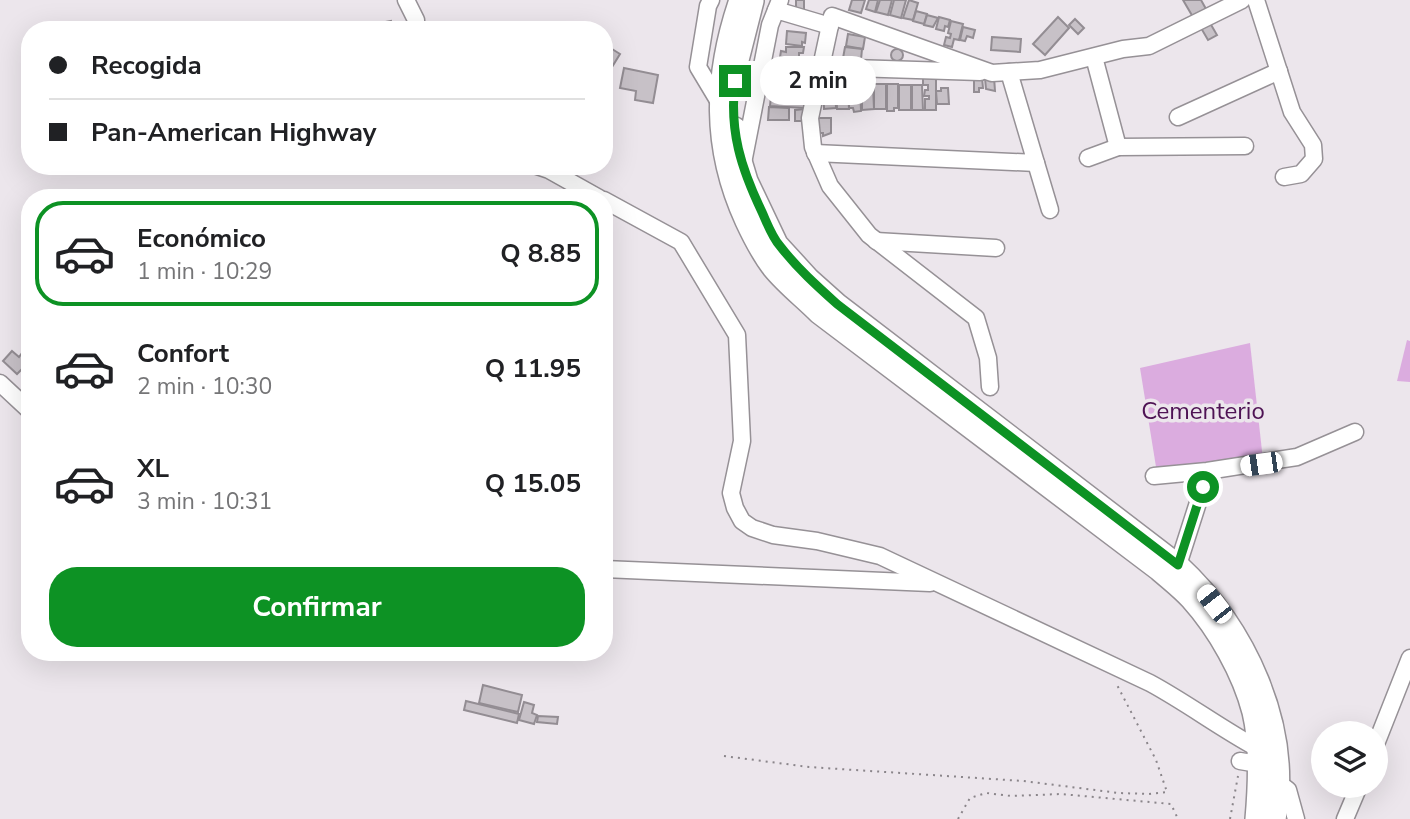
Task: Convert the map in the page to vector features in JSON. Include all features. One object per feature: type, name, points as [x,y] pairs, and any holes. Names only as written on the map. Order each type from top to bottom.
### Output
[{"type":"highway","points":[[740,0],[724,55],[719,102],[726,161],[735,196],[751,232],[773,268],[819,313],[1159,570],[1190,598],[1210,624],[1248,697],[1257,811]]},
{"type":"highway","points":[[754,0],[737,64],[733,98],[735,141],[747,181],[777,244],[809,279],[837,304],[1178,565],[1214,604],[1256,676],[1270,714],[1279,783],[1290,818]]},
{"type":"street","points":[[406,0],[416,21]]},
{"type":"street","points":[[711,0],[698,67],[719,102]]},
{"type":"street","points":[[821,67],[992,73],[1041,71],[1123,49],[1149,47],[1242,0]]},
{"type":"street","points":[[1256,0],[1292,112],[1313,145],[1314,159],[1301,174],[1284,177]]},
{"type":"street","points":[[742,165],[770,25],[778,5],[830,26]]},
{"type":"street","points":[[990,387],[988,358],[976,318],[869,235],[830,186],[813,147],[810,118],[832,16],[992,73]]},
{"type":"street","points":[[1094,57],[1118,147]]},
{"type":"street","points":[[1178,117],[1279,71]]},
{"type":"street","points":[[1009,72],[1051,210]]},
{"type":"street","points":[[1088,158],[1118,147],[1245,146]]},
{"type":"street","points":[[815,153],[1036,163]]},
{"type":"street","points":[[555,175],[582,189]]},
{"type":"street","points":[[613,205],[681,242],[737,335],[743,441],[731,493],[734,508],[742,521],[752,528],[773,535],[817,541],[880,556],[1106,662],[1182,701],[1253,751],[1279,783],[1257,811]]},
{"type":"street","points":[[876,241],[996,248]]},
{"type":"street","points":[[0,383],[21,403]]},
{"type":"street","points":[[1154,476],[1216,470],[1297,457],[1355,432]]},
{"type":"street","points":[[1178,565],[1203,487],[1216,470]]},
{"type":"street","points":[[613,569],[939,584]]},
{"type":"street","points":[[1385,721],[1410,658]]},
{"type":"street","points":[[1345,819],[1354,798]]},
{"type":"path","points":[[724,756],[809,767],[1023,781],[1119,793],[1167,792],[1156,760],[1106,662]]},
{"type":"path","points":[[1230,819],[1253,751]]},
{"type":"path","points":[[958,819],[970,797],[986,793],[1019,797],[1070,794],[1171,804],[1178,819]]},
{"type":"green space","points":[[1407,340],[1410,341],[1410,382],[1397,381]]},
{"type":"green space","name":"Cementerio","points":[[1250,343],[1263,460],[1157,473],[1140,368]]},
{"type":"building","points":[[796,0],[804,0],[804,11],[796,11]]},
{"type":"building","points":[[852,0],[865,0],[861,13],[849,10]]},
{"type":"building","points":[[869,0],[878,0],[875,12],[866,9]]},
{"type":"building","points":[[880,0],[892,0],[888,15],[876,12]]},
{"type":"building","points":[[894,0],[906,0],[901,18],[890,15]]},
{"type":"building","points":[[909,0],[918,3],[913,20],[903,18]]},
{"type":"building","points":[[1183,0],[1201,0],[1206,9],[1193,17]]},
{"type":"building","points":[[916,11],[927,14],[924,24],[913,21]]},
{"type":"building","points":[[927,15],[938,18],[933,27],[924,25]]},
{"type":"building","points":[[939,17],[950,20],[944,31],[936,29]]},
{"type":"building","points":[[1058,17],[1069,28],[1045,55],[1033,44]]},
{"type":"building","points":[[1075,19],[1084,28],[1078,34],[1069,25]]},
{"type":"building","points":[[951,21],[963,24],[959,40],[954,39],[952,47],[944,45],[946,37],[950,38],[951,34],[948,33]]},
{"type":"building","points":[[1210,23],[1217,35],[1208,40],[1201,28]]},
{"type":"building","points":[[963,27],[975,30],[973,38],[967,36],[965,41],[960,40]]},
{"type":"building","points":[[787,31],[806,33],[805,43],[802,42],[802,46],[786,44]]},
{"type":"building","points":[[848,34],[865,37],[863,49],[846,46]]},
{"type":"building","points":[[992,37],[1021,39],[1020,52],[991,50]]},
{"type":"building","points":[[786,47],[804,47],[803,53],[799,53],[799,57],[780,57],[781,51],[786,52]]},
{"type":"building","points":[[845,47],[862,49],[861,60],[843,58]]},
{"type":"building","points":[[897,49],[903,55],[897,61],[891,55]]},
{"type":"building","points":[[613,50],[620,54],[613,65]]},
{"type":"building","points":[[783,58],[804,60],[804,66],[798,65],[797,71],[782,69]]},
{"type":"building","points":[[624,68],[658,75],[653,103],[635,100],[636,91],[620,88]]},
{"type":"building","points":[[778,71],[796,72],[796,83],[778,82]]},
{"type":"building","points":[[923,76],[936,77],[936,110],[925,110],[925,99],[929,99],[929,96],[924,96],[928,85],[923,85]]},
{"type":"building","points":[[994,77],[995,91],[986,89],[985,78]]},
{"type":"building","points":[[974,78],[982,78],[983,88],[979,88],[979,92],[974,92]]},
{"type":"building","points":[[775,83],[806,86],[805,98],[774,94]]},
{"type":"building","points":[[823,84],[835,84],[836,108],[824,109]]},
{"type":"building","points":[[836,84],[848,84],[849,109],[837,109]]},
{"type":"building","points":[[862,84],[873,84],[874,109],[862,110]]},
{"type":"building","points":[[874,84],[886,84],[886,109],[874,109]]},
{"type":"building","points":[[887,84],[898,84],[898,108],[894,108],[894,111],[887,111]]},
{"type":"building","points":[[849,85],[860,85],[861,111],[854,112],[853,108],[849,108]]},
{"type":"building","points":[[899,85],[911,85],[911,110],[899,110]]},
{"type":"building","points":[[912,85],[922,85],[923,110],[912,110]]},
{"type":"building","points":[[941,88],[948,88],[949,104],[937,104],[936,91],[941,91]]},
{"type":"building","points":[[771,96],[805,98],[804,108],[770,106]]},
{"type":"building","points":[[769,107],[789,108],[789,120],[768,120]]},
{"type":"building","points":[[805,109],[805,121],[795,121],[795,110]]},
{"type":"building","points":[[818,118],[831,118],[831,133],[823,136],[823,133],[818,133]]},
{"type":"building","points":[[12,351],[19,357],[21,354],[21,370],[17,374],[3,361]]},
{"type":"building","points":[[483,685],[522,695],[518,712],[479,703]]},
{"type":"building","points":[[466,701],[519,714],[517,723],[464,710]]},
{"type":"building","points":[[524,702],[534,705],[532,713],[537,715],[534,724],[519,720]]},
{"type":"building","points":[[538,716],[558,717],[557,724],[537,722]]},
{"type":"route","points":[[735,81],[735,141],[747,181],[777,244],[809,279],[837,304],[1178,565],[1203,487]]}]
